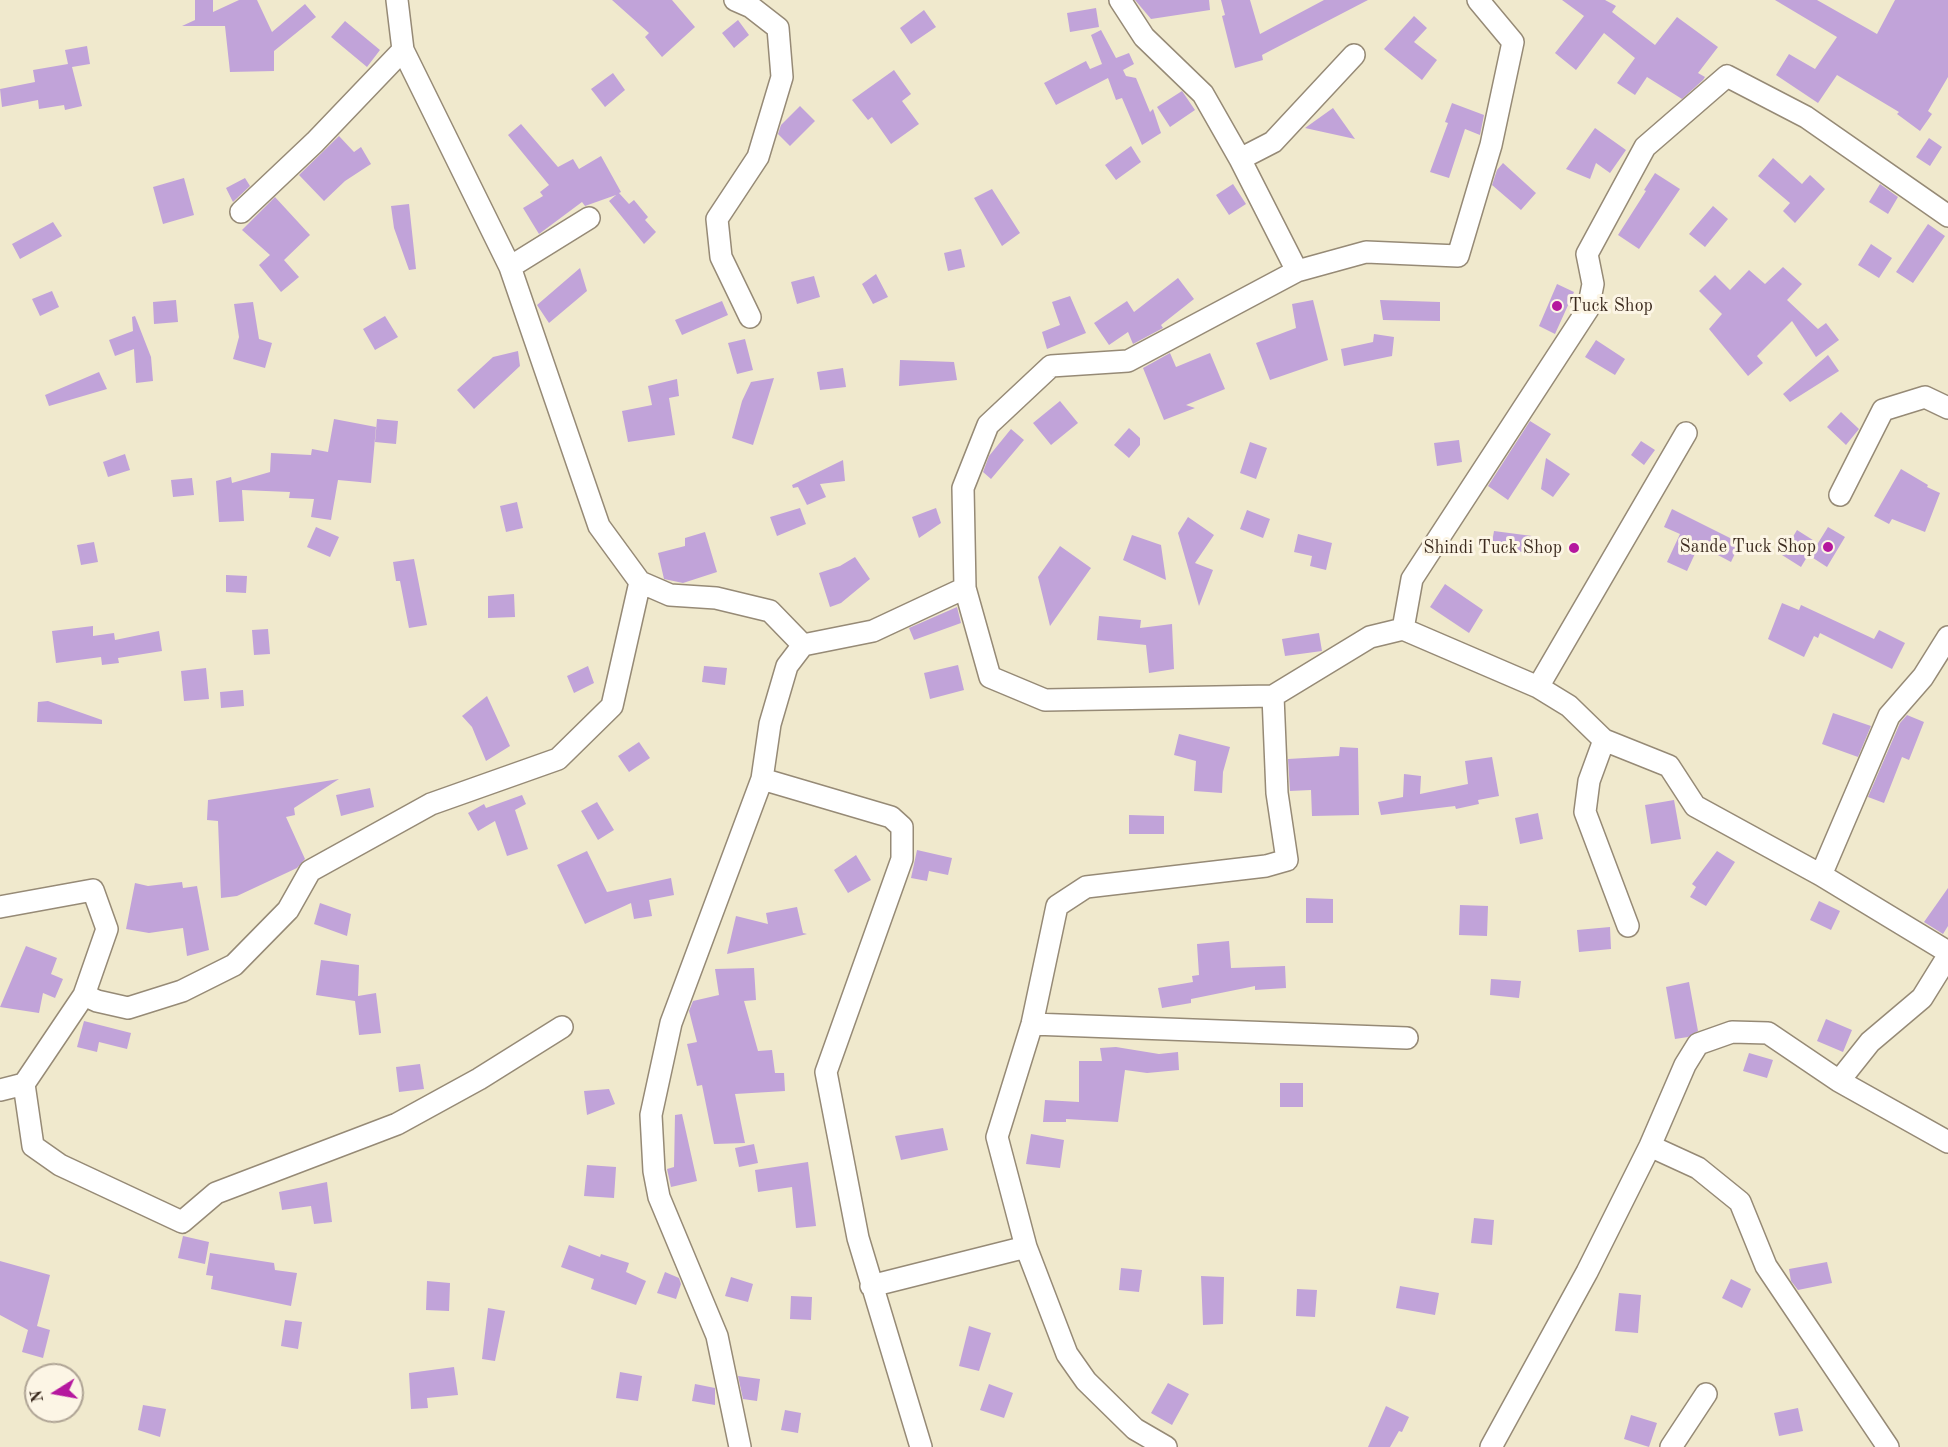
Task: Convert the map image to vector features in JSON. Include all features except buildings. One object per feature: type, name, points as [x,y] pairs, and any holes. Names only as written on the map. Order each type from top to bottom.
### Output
[{"type":"street","points":[[397,0],[403,50],[510,267],[598,526],[640,582],[670,594],[716,598],[770,611],[802,645]]},
{"type":"street","points":[[735,0],[751,7],[778,28],[782,77],[758,157],[717,219],[721,257],[750,317]]},
{"type":"street","points":[[1120,0],[1144,37],[1203,94],[1240,159],[1298,271]]},
{"type":"street","points":[[1478,0],[1513,42],[1491,144],[1458,256],[1366,252],[1298,271],[1128,361],[1051,366],[988,425],[963,488],[965,588],[990,677],[1045,700],[1273,696],[1370,637],[1403,629],[1538,687],[1569,706],[1604,740],[1669,766],[1695,806],[1821,875],[1948,954],[1922,998],[1870,1042],[1839,1081]]},
{"type":"street","points":[[241,212],[315,142],[403,50]]},
{"type":"street","points":[[1240,159],[1273,142],[1354,55]]},
{"type":"street","points":[[1403,629],[1412,579],[1588,309],[1593,285],[1587,254],[1645,147],[1727,76],[1806,117],[1948,216]]},
{"type":"street","points":[[510,267],[589,218]]},
{"type":"street","points":[[1840,495],[1883,410],[1925,397],[1948,408]]},
{"type":"street","points":[[1538,687],[1686,433]]},
{"type":"street","points":[[84,995],[97,1001],[128,1008],[182,991],[234,965],[288,910],[310,871],[431,804],[558,759],[612,706],[640,582]]},
{"type":"street","points":[[740,1447],[717,1336],[659,1197],[654,1171],[651,1114],[671,1023],[762,779],[770,724],[787,666],[802,645],[873,631],[965,588]]},
{"type":"street","points":[[1821,875],[1889,716],[1923,677],[1948,636]]},
{"type":"street","points":[[1166,1447],[1135,1429],[1086,1381],[1066,1353],[1026,1247],[997,1137],[1032,1024],[1057,906],[1086,887],[1266,866],[1287,860],[1277,793],[1273,696]]},
{"type":"street","points":[[1604,740],[1589,781],[1585,812],[1628,926]]},
{"type":"street","points":[[762,779],[891,817],[902,827],[902,859],[826,1072],[858,1238],[921,1447]]},
{"type":"street","points":[[0,908],[93,890],[107,929],[84,995],[24,1084],[0,1090]]},
{"type":"street","points":[[1032,1024],[1407,1038]]},
{"type":"street","points":[[24,1084],[33,1146],[60,1165],[182,1222],[216,1193],[398,1124],[479,1079],[562,1027]]},
{"type":"street","points":[[1491,1447],[1587,1272],[1650,1146],[1685,1065],[1698,1044],[1732,1032],[1768,1033],[1839,1081],[1948,1142]]},
{"type":"street","points":[[1650,1146],[1698,1168],[1740,1202],[1766,1266],[1888,1447]]},
{"type":"street","points":[[871,1286],[1026,1247]]},
{"type":"street","points":[[1671,1447],[1706,1394]]},
{"type":"place","name":"Tuck Shop","points":[[1557,306]]},
{"type":"place","name":"Sande Tuck Shop","points":[[1828,547]]},
{"type":"place","name":"Shindi Tuck Shop","points":[[1574,548]]}]
